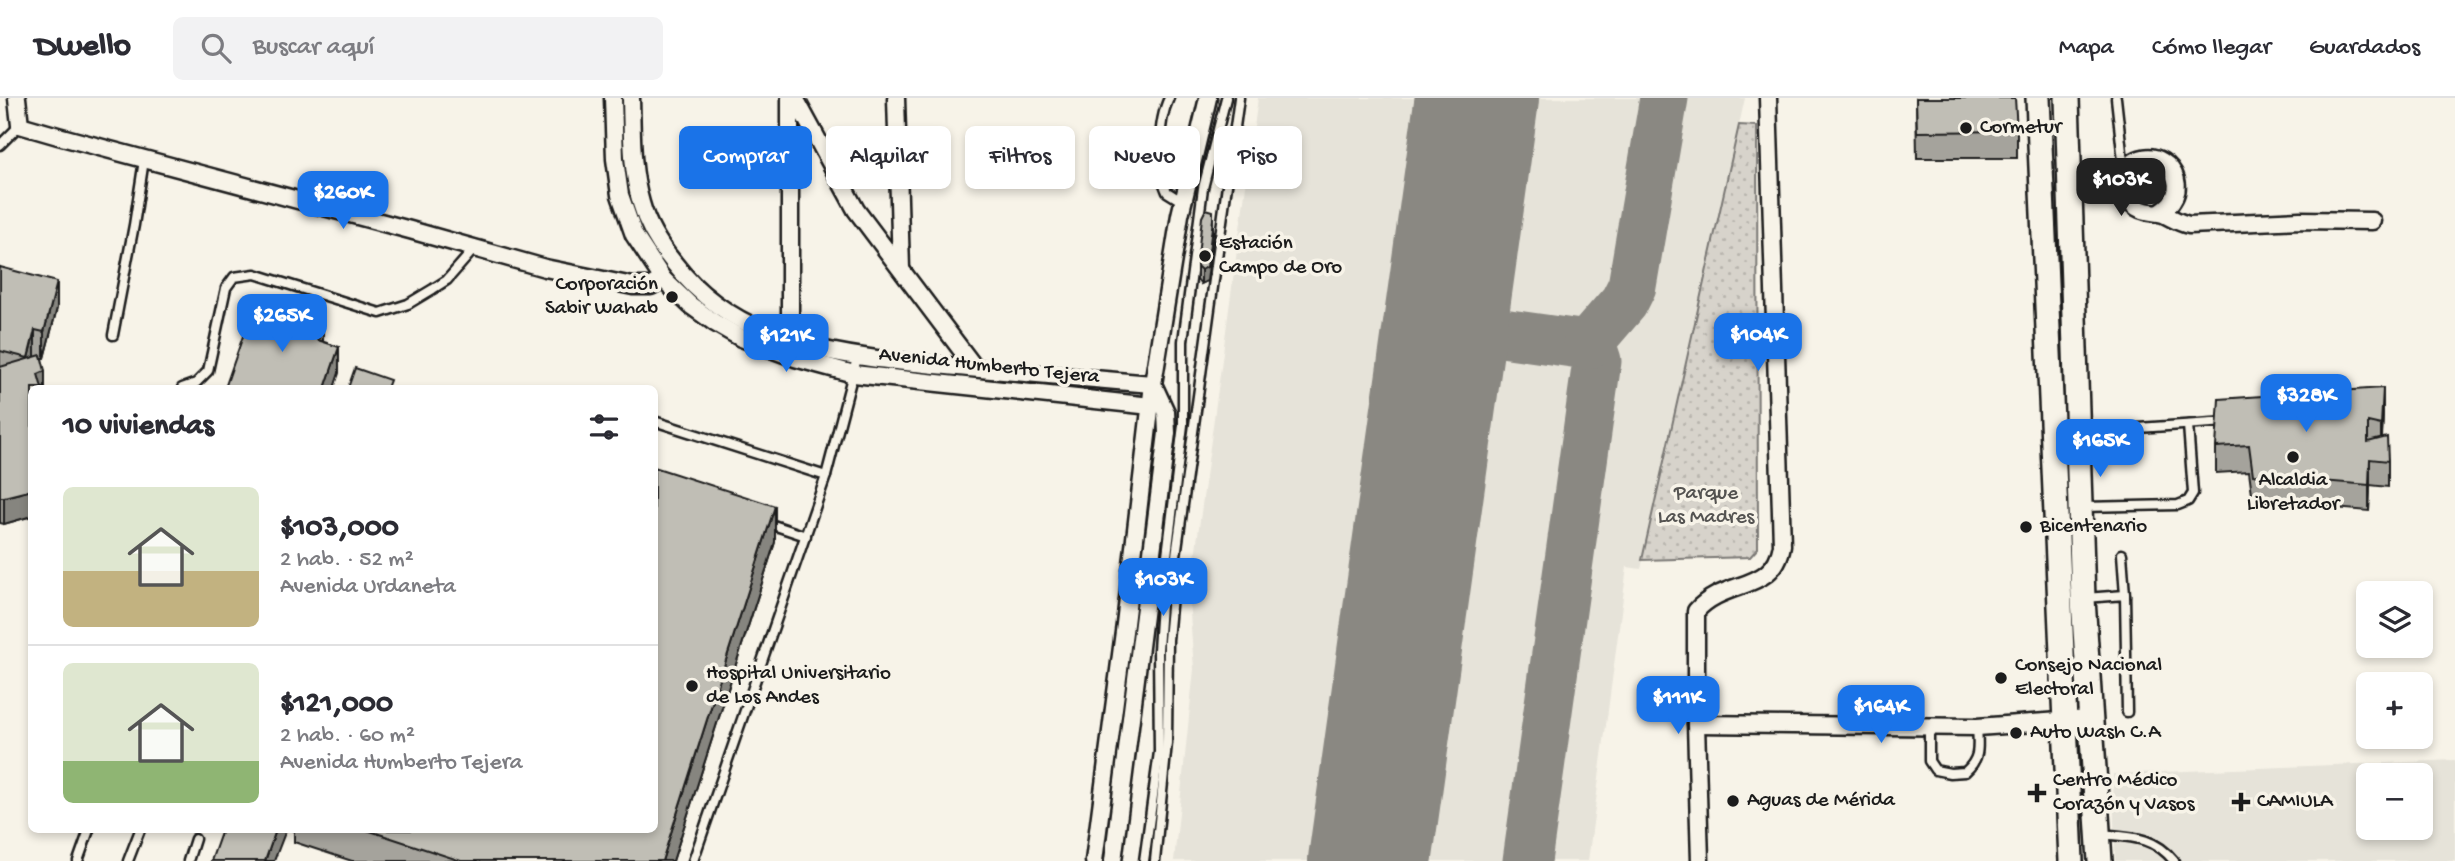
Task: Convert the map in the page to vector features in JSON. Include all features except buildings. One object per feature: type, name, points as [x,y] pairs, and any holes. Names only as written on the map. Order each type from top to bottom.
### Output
[{"type":"street","points":[[17,98],[20,125],[144,160],[545,268],[632,286],[651,286],[663,279]]},
{"type":"street","name":"Avenida Humberto Tejera","points":[[613,98],[615,159],[620,195],[634,235],[663,279],[690,305],[741,338],[795,358],[1151,406]]},
{"type":"street","name":"Avenida Humberto Tejera","points":[[631,98],[633,164],[641,205],[661,246],[689,283],[711,303],[740,321],[855,366],[975,369],[1153,384]]},
{"type":"street","points":[[793,98],[790,341],[795,358]]},
{"type":"street","points":[[793,98],[856,210],[975,369]]},
{"type":"street","points":[[896,98],[901,268]]},
{"type":"street","points":[[1094,861],[1153,384],[1183,202],[1208,98]]},
{"type":"street","points":[[1710,861],[1696,611],[1705,600],[1720,592],[1766,575],[1780,560],[1782,545],[1768,98]]},
{"type":"street","points":[[2038,98],[2071,861]]},
{"type":"street","points":[[2067,98],[2082,598],[2100,861]]},
{"type":"street","points":[[2160,212],[2172,202],[2176,193],[2176,180],[2170,168],[2160,159],[2147,156],[2133,160],[2121,174],[2122,192],[2143,211],[2160,212],[2176,222],[2189,225],[2300,220],[2372,221]]},
{"type":"street","points":[[2068,174],[2121,174]]},
{"type":"street","points":[[1113,861],[1167,433],[1166,412],[1153,384]]},
{"type":"street","points":[[1701,725],[1977,727],[2089,719]]},
{"type":"street","points":[[1700,861],[1701,725]]},
{"type":"lane","points":[[1169,98],[1163,112],[1160,165],[1167,192],[1183,202]]},
{"type":"lane","points":[[1144,861],[1159,752],[1158,650],[1183,425],[1183,341],[1203,188],[1226,98]]},
{"type":"lane","points":[[1155,861],[1167,743],[1168,640],[1175,563],[1239,98]]},
{"type":"lane","points":[[2116,98],[2121,174]]},
{"type":"lane","points":[[0,145],[20,125]]},
{"type":"lane","points":[[113,335],[144,160]]},
{"type":"lane","points":[[190,385],[208,371],[226,288],[234,277],[255,274],[380,313],[408,304],[433,289],[447,279],[475,248]]},
{"type":"lane","points":[[694,861],[826,476],[855,366]]},
{"type":"lane","points":[[2076,432],[2243,420]]},
{"type":"lane","points":[[658,422],[826,476]]},
{"type":"lane","points":[[2079,507],[2178,505],[2188,501],[2193,493],[2188,425]]},
{"type":"lane","points":[[753,519],[806,536]]},
{"type":"lane","points":[[2122,554],[2127,712]]},
{"type":"lane","points":[[2082,598],[2125,595]]},
{"type":"lane","points":[[1929,727],[1929,761],[1935,770],[1950,773],[1965,772],[1974,764],[1978,754],[1977,727]]},
{"type":"lane","points":[[78,861],[88,833]]},
{"type":"lane","points":[[128,861],[139,833]]},
{"type":"lane","points":[[2098,833],[2144,839],[2164,849],[2174,861]]},
{"type":"lane","points":[[188,861],[195,839]]},
{"type":"shaded area","points":[[1258,98],[1745,98],[1641,569],[1627,567],[1588,861],[1174,861],[1194,669],[1189,600],[1245,189],[1302,189],[1302,126],[1254,126]]},
{"type":"shaded area","name":"CAMIULA","points":[[2455,760],[2455,861],[2115,861],[2113,774],[2356,764],[2356,840],[2433,840],[2433,763],[2382,763]]},
{"type":"green space","name":"Parque Las Madres","points":[[1739,125],[1757,126],[1758,548],[1750,557],[1642,560]]},
{"type":"taxiway","points":[[1587,345],[1624,302],[1632,286],[1664,98]]},
{"type":"taxiway","points":[[1445,325],[1587,345],[1594,352],[1597,361],[1527,861]]},
{"type":"runway","points":[[1370,861],[1477,98]]},
{"type":"place","name":"Cormetur","points":[[1966,128]]},
{"type":"place","name":"Estación Campo de Oro","points":[[1205,256]]},
{"type":"place","name":"Corporación Sabir Wahab","points":[[672,297]]},
{"type":"place","name":"Alcaldia Libretador","points":[[2293,457]]},
{"type":"place","name":"Bicentenario","points":[[2026,527]]},
{"type":"place","name":"Consejo Nacional Electoral","points":[[2001,678]]},
{"type":"place","name":"Hospital Universitario de Los Andes","points":[[692,686]]},
{"type":"place","name":"Auto Wash C.A","points":[[2016,733]]},
{"type":"place","name":"Centro Médico Corazón y Vasos","points":[[2037,793]]},
{"type":"place","name":"Aguas de Mérida","points":[[1733,801]]},
{"type":"place","name":"CAMIULA","points":[[2241,802]]}]
